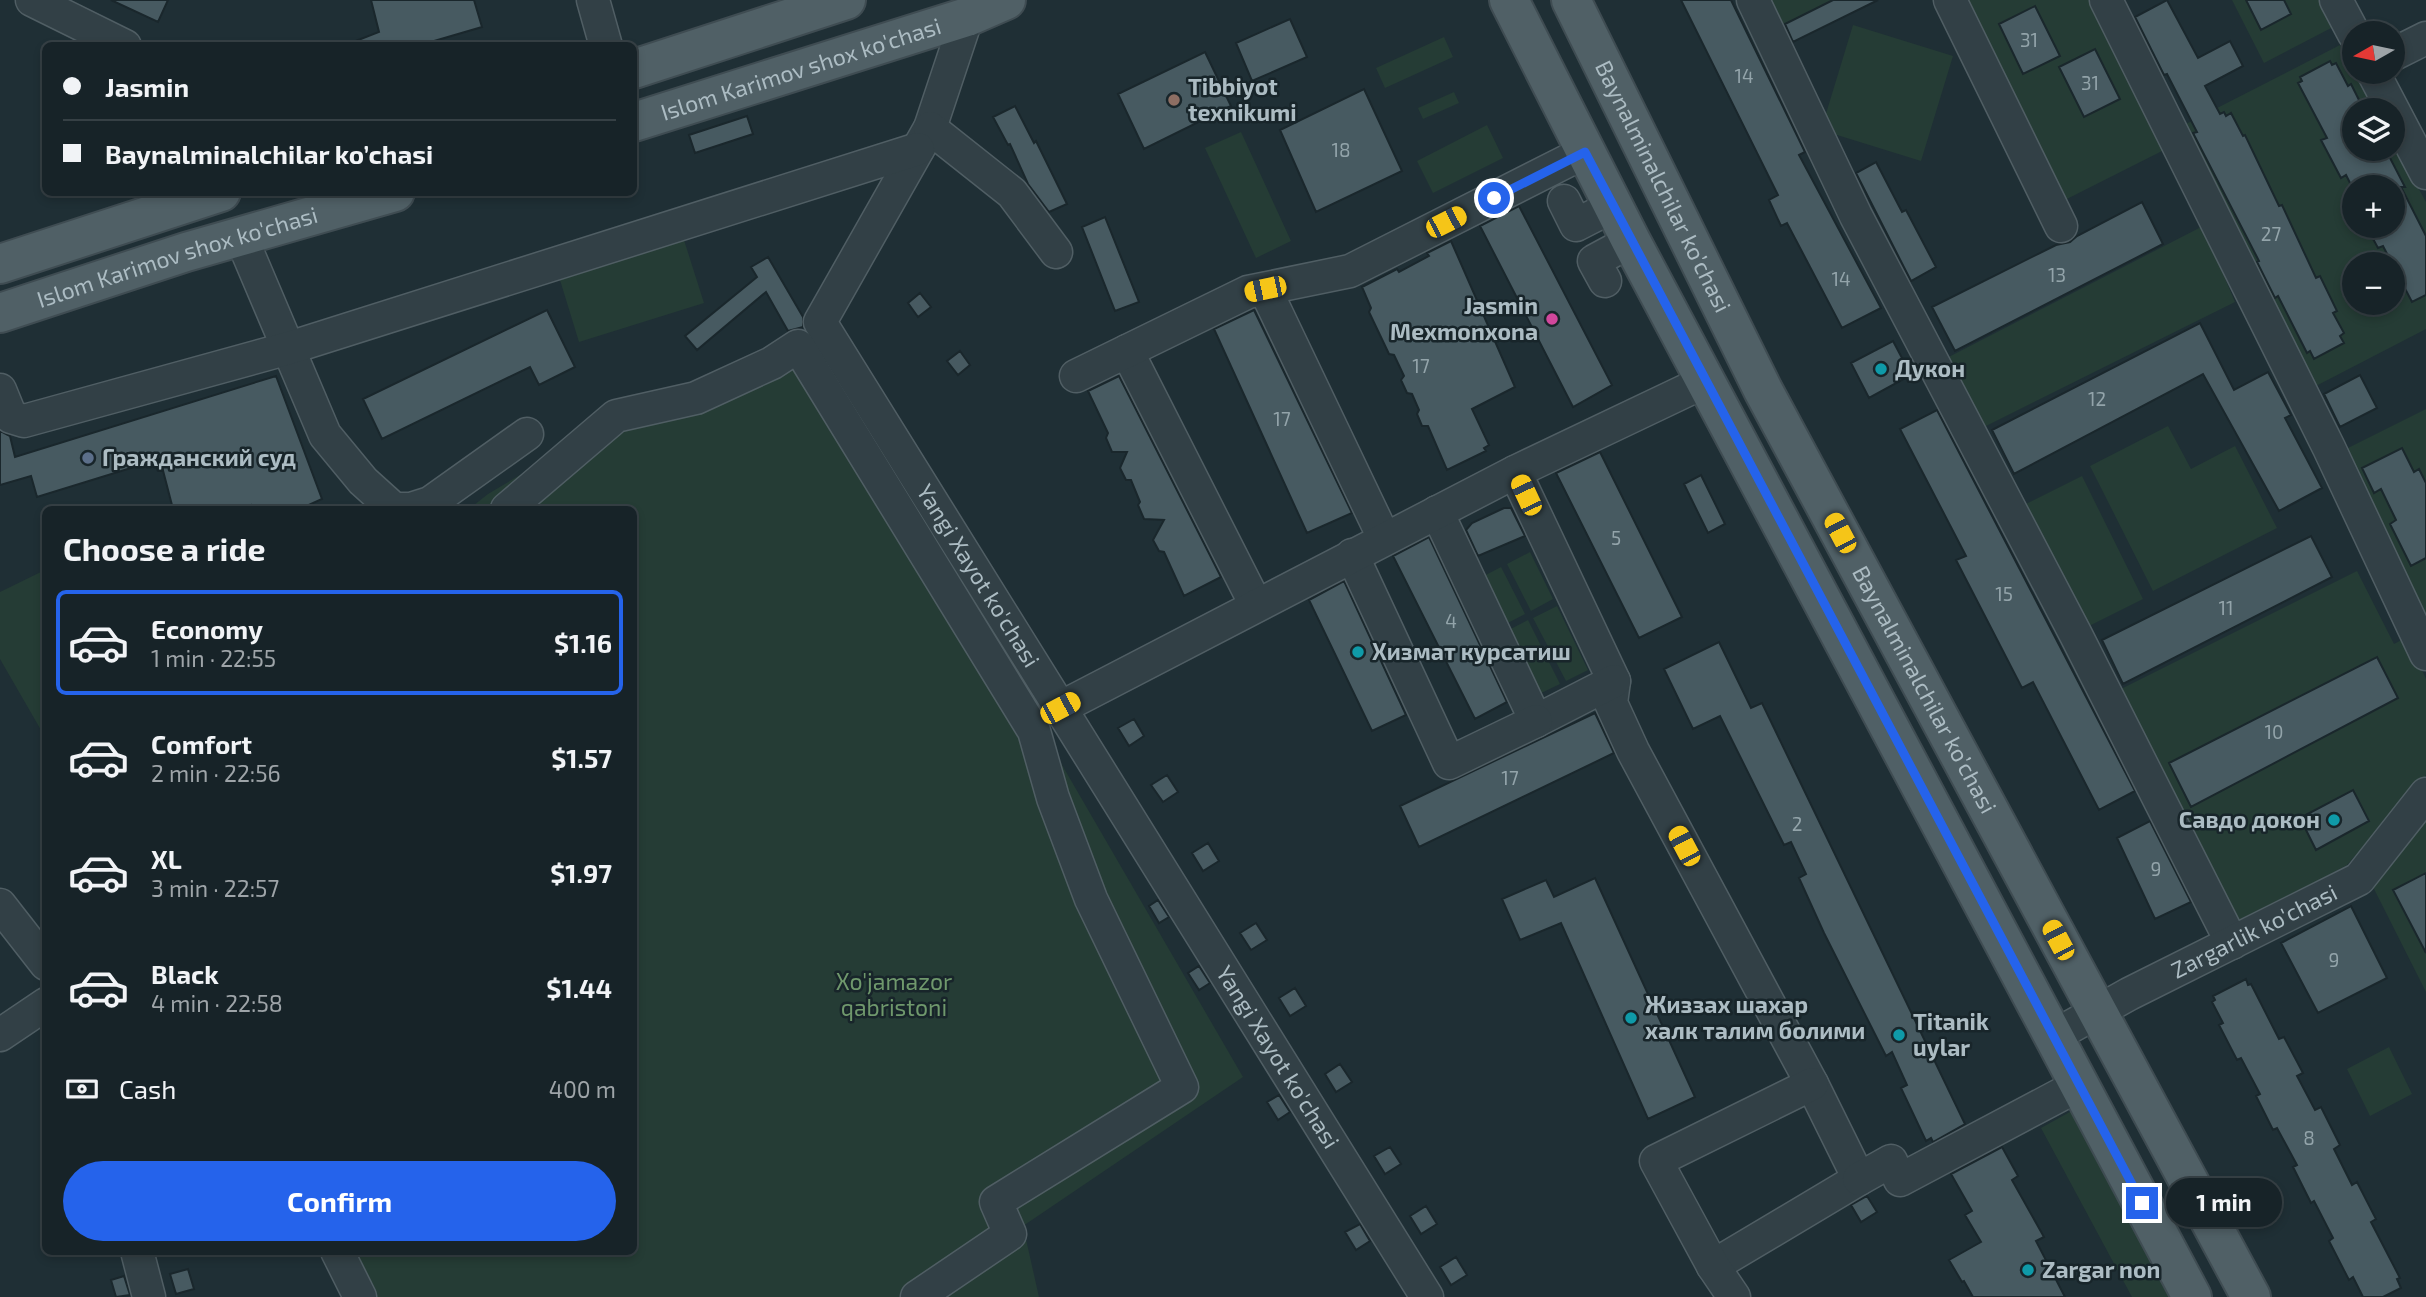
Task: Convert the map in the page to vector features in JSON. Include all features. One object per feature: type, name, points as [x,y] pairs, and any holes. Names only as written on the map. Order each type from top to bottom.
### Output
[{"type":"main road","points":[[637,68],[846,0]]},
{"type":"main road","name":"Islom Karimov shox ko'chasi","points":[[637,121],[967,17],[1006,0]]},
{"type":"main road","name":"Baynalminalchilar ko’chasi","points":[[1509,0],[1631,241],[2192,1297]]},
{"type":"main road","name":"Baynalminalchilar ko’chasi","points":[[1571,0],[1763,390],[2251,1297]]},
{"type":"main road","name":"Islom Karimov shox ko'chasi","points":[[0,313],[374,196]]},
{"type":"main road","points":[[186,253],[200,235],[197,220],[187,209],[193,198]]},
{"type":"main road","name":"Islom Karimov shox ko'chasi","points":[[0,264],[193,198]]},
{"type":"street","points":[[32,0],[117,42]]},
{"type":"street","points":[[593,0],[605,42]]},
{"type":"street","points":[[1753,0],[1856,215],[2070,623],[2232,943]]},
{"type":"street","points":[[1950,0],[2061,226]]},
{"type":"street","points":[[2106,0],[2329,448],[2426,654]]},
{"type":"street","points":[[2336,0],[2347,21]]},
{"type":"street","name":"Yangi Xayot ko'chasi","points":[[967,17],[924,139],[820,322],[1426,1297]]},
{"type":"street","points":[[2405,48],[2426,38]]},
{"type":"street","points":[[2379,84],[2426,173]]},
{"type":"street","points":[[0,390],[11,417],[24,421],[289,348],[924,139],[1013,193],[1056,252]]},
{"type":"street","points":[[1076,376],[1248,292],[1350,271],[1585,152]]},
{"type":"street","points":[[1564,201],[1576,225],[1613,206]]},
{"type":"street","points":[[241,237],[326,435],[363,481],[391,506]]},
{"type":"street","points":[[1605,281],[1594,261],[1631,241]]},
{"type":"street","points":[[1265,289],[1384,538]]},
{"type":"street","points":[[511,506],[616,416],[696,398],[772,363],[798,346],[1034,731],[1053,798],[1091,899],[1182,1087],[996,1202],[1010,1234],[917,1297]]},
{"type":"street","points":[[1127,351],[1256,605]]},
{"type":"street","points":[[1060,708],[1384,538],[1706,381]]},
{"type":"street","points":[[420,506],[429,503],[527,433]]},
{"type":"street","points":[[1515,472],[1614,681],[1611,703],[1633,751],[1812,1084],[1859,1180]]},
{"type":"street","points":[[1437,512],[1535,721]]},
{"type":"street","points":[[1352,555],[1449,763],[1614,681]]},
{"type":"street","name":"Zargarlik ko'chasi","points":[[2053,1036],[2359,879],[2426,794]]},
{"type":"street","points":[[0,905],[42,959]]},
{"type":"street","points":[[0,1035],[42,1007]]},
{"type":"street","points":[[1734,1297],[1713,1266],[1656,1161],[1812,1084]]},
{"type":"street","points":[[1713,1266],[1891,1161],[1900,1180],[2079,1085]]},
{"type":"street","points":[[138,1255],[149,1297]]},
{"type":"street","points":[[339,1255],[360,1297]]},
{"type":"green space","points":[[1770,0],[1833,0],[1782,25]]},
{"type":"green space","points":[[1956,0],[2091,0],[2166,149],[2057,204]]},
{"type":"green space","points":[[2232,0],[2324,0],[2337,25],[2264,63]]},
{"type":"green space","points":[[1853,25],[1953,56],[1921,161],[1821,130]]},
{"type":"green space","points":[[1444,37],[1453,57],[1385,88],[1376,68]]},
{"type":"green space","points":[[2340,45],[2342,84],[2362,84],[2369,98],[2342,98],[2342,161],[2404,161],[2426,202],[2426,329],[2314,387],[2178,128]]},
{"type":"green space","points":[[1454,92],[1459,103],[1423,119],[1418,108]]},
{"type":"green space","points":[[1487,125],[1503,158],[1433,193],[1417,161]]},
{"type":"green space","points":[[1241,132],[1291,241],[1256,258],[1205,148]]},
{"type":"green space","points":[[2203,226],[2235,302],[1978,430],[1939,362]]},
{"type":"green space","points":[[684,240],[704,303],[579,342],[560,280]]},
{"type":"green space","name":"Xo'jamazor qabristoni","points":[[808,336],[1040,727],[1243,1077],[1023,1226],[1039,1297],[345,1297],[324,1255],[637,1255],[637,506],[473,506],[488,494],[621,415]]},
{"type":"green space","points":[[2426,409],[2426,630],[2342,451]]},
{"type":"green space","points":[[2168,426],[2191,469],[2235,446],[2277,528],[2153,591],[2090,466]]},
{"type":"green space","points":[[2082,476],[2143,599],[2079,631],[2018,508]]},
{"type":"green space","points":[[1530,552],[1553,599],[1531,611],[1507,564]]},
{"type":"green space","points":[[1501,567],[1525,614],[1502,626],[1478,579]]},
{"type":"green space","points":[[42,571],[42,732],[0,659],[0,592]]},
{"type":"green space","points":[[2357,571],[2394,644],[2407,637],[2426,679],[2426,775],[2347,865],[2235,927],[2117,691]]},
{"type":"green space","points":[[1557,606],[1588,670],[1566,681],[1533,618]]},
{"type":"green space","points":[[1528,620],[1560,684],[1537,695],[1505,632]]},
{"type":"green space","points":[[2426,810],[2426,992],[2369,879]]},
{"type":"green space","points":[[2389,1047],[2412,1094],[2370,1116],[2347,1069]]},
{"type":"green space","points":[[2077,1108],[2177,1297],[2132,1297],[2041,1128]]},
{"type":"building","points":[[111,0],[168,0],[158,22]]},
{"type":"building","points":[[371,0],[474,0],[482,27],[431,42],[353,42],[379,32]]},
{"type":"building","points":[[1681,0],[1731,0],[1805,152],[1799,155],[1881,308],[1842,328],[1787,223],[1781,226],[1769,200],[1778,195]]},
{"type":"building","points":[[1833,0],[1878,0],[1793,42],[1785,24]]},
{"type":"building","points":[[2167,0],[2198,58],[2230,41],[2243,66],[2205,86],[2220,114],[2224,112],[2226,116],[2231,113],[2243,136],[2245,135],[2316,278],[2320,276],[2337,311],[2333,313],[2344,333],[2340,336],[2344,343],[2314,359],[2310,351],[2307,353],[2278,296],[2275,298],[2257,262],[2259,261],[2193,133],[2197,132],[2135,17]]},
{"type":"building","points":[[2246,0],[2284,0],[2291,14],[2261,30]]},
{"type":"building","points":[[2035,6],[2060,56],[2023,74],[1999,24]]},
{"type":"building","points":[[1290,19],[1307,57],[1252,81],[1236,43]]},
{"type":"building","points":[[2095,49],[2120,99],[2084,117],[2059,67]]},
{"type":"building","name":"Tibbiyot texnikumi","points":[[1205,52],[1231,106],[1144,149],[1118,94]]},
{"type":"building","points":[[2330,61],[2332,65],[2336,63],[2342,74],[2342,84],[2351,84],[2358,98],[2342,98],[2342,161],[2392,161],[2399,175],[2342,175],[2341,178],[2321,140],[2327,138],[2298,83],[2302,81],[2300,77]]},
{"type":"building","points":[[1364,89],[1402,171],[1316,212],[1280,130]]},
{"type":"building","points":[[1015,106],[1034,143],[1036,141],[1067,204],[1049,212],[1028,184],[1010,144],[1008,145],[993,117]]},
{"type":"building","points":[[747,116],[753,134],[695,153],[689,135]]},
{"type":"building","points":[[1876,162],[1902,212],[1906,210],[1936,267],[1911,281],[1856,173]]},
{"type":"building","points":[[2405,195],[2426,236],[2426,295],[2412,302],[2405,288],[2405,252],[2386,252],[2383,246],[2378,248],[2373,238],[2405,238]]},
{"type":"building","points":[[2142,202],[2163,244],[1955,351],[1932,307],[2056,245],[2070,242]]},
{"type":"building","points":[[1519,206],[1612,385],[1573,407],[1480,226]]},
{"type":"building","points":[[1105,217],[1139,302],[1115,311],[1082,227]]},
{"type":"building","points":[[1451,241],[1515,387],[1472,409],[1489,445],[1484,448],[1486,451],[1447,470],[1428,426],[1422,426],[1417,414],[1419,410],[1412,394],[1407,393],[1401,380],[1404,376],[1394,355],[1389,354],[1369,312],[1371,308],[1362,287],[1397,269],[1399,272]]},
{"type":"building","points":[[768,257],[803,317],[803,327],[788,331],[766,292],[697,350],[685,336],[757,277],[751,267]]},
{"type":"building","points":[[920,293],[931,307],[918,317],[908,303]]},
{"type":"building","points":[[547,310],[575,367],[539,385],[530,367],[382,439],[363,399]]},
{"type":"building","points":[[1254,310],[1352,513],[1307,533],[1214,329]]},
{"type":"building","points":[[2200,323],[2234,390],[2268,372],[2291,415],[2285,418],[2322,488],[2279,511],[2203,374],[2014,474],[1992,430]]},
{"type":"building","name":"Дукон","points":[[1893,341],[1911,375],[1869,398],[1851,363]]},
{"type":"building","points":[[960,351],[970,365],[958,375],[947,361]]},
{"type":"building","points":[[2360,375],[2377,408],[2340,427],[2324,394]]},
{"type":"building","points":[[276,376],[322,499],[307,506],[172,506],[160,459],[37,497],[31,476],[0,485],[0,431],[10,436],[15,457]]},
{"type":"building","points":[[1119,376],[1221,577],[1184,596],[1164,552],[1159,551],[1153,540],[1164,520],[1144,519],[1131,480],[1126,480],[1120,468],[1127,452],[1112,452],[1106,438],[1108,433],[1088,391]]},
{"type":"building","points":[[1937,410],[2135,791],[2099,810],[2033,682],[2022,688],[1956,560],[1966,556],[1900,429]]},
{"type":"building","points":[[2402,448],[2414,472],[2419,469],[2426,483],[2426,558],[2411,566],[2390,524],[2396,520],[2381,489],[2374,493],[2362,468]]},
{"type":"building","points":[[1600,452],[1682,617],[1639,638],[1556,473]]},
{"type":"building","points":[[1701,475],[1725,524],[1708,533],[1684,484]]},
{"type":"building","points":[[1504,508],[1511,508],[1525,536],[1478,556],[1466,530],[1472,523]]},
{"type":"building","points":[[2311,536],[2332,577],[2123,684],[2102,640]]},
{"type":"building","points":[[1429,537],[1507,702],[1475,719],[1393,556]]},
{"type":"building","name":"Хизмат курсатиш","points":[[1344,581],[1406,715],[1372,731],[1309,600]]},
{"type":"building","points":[[1719,642],[1751,708],[1762,703],[1965,1124],[1933,1142],[1931,1138],[1926,1141],[1901,1088],[1907,1085],[1892,1052],[1886,1056],[1824,933],[1799,878],[1806,874],[1791,842],[1784,845],[1720,716],[1693,729],[1664,669]]},
{"type":"building","points":[[2377,657],[2398,698],[2191,807],[2169,763]]},
{"type":"building","points":[[1595,713],[1614,753],[1419,847],[1400,806]]},
{"type":"building","points":[[1134,719],[1144,736],[1129,746],[1118,728]]},
{"type":"building","points":[[1167,775],[1178,792],[1163,802],[1151,785]]},
{"type":"building","name":"Cавдо докон","points":[[2353,790],[2369,821],[2316,850],[2300,818]]},
{"type":"building","points":[[2150,821],[2191,902],[2155,919],[2117,838]]},
{"type":"building","points":[[1208,843],[1219,861],[1203,871],[1192,853]]},
{"type":"building","points":[[2426,873],[2426,953],[2393,890]]},
{"type":"building","name":"Жиззах шахар халк талим болими","points":[[1595,878],[1695,1097],[1648,1119],[1561,923],[1520,940],[1502,899],[1546,880],[1554,897]]},
{"type":"building","points":[[1158,900],[1169,917],[1159,923],[1149,906]]},
{"type":"building","points":[[2351,906],[2387,978],[2318,1013],[2281,943]]},
{"type":"building","points":[[1256,923],[1267,940],[1251,950],[1240,933]]},
{"type":"building","points":[[1199,966],[1210,983],[1199,990],[1188,973]]},
{"type":"building","points":[[2246,979],[2279,1039],[2284,1037],[2303,1073],[2297,1076],[2315,1110],[2321,1107],[2340,1145],[2334,1149],[2352,1185],[2357,1182],[2376,1219],[2371,1222],[2400,1278],[2397,1279],[2401,1288],[2383,1297],[2363,1297],[2353,1277],[2349,1280],[2329,1241],[2333,1238],[2293,1167],[2297,1165],[2277,1128],[2273,1130],[2256,1096],[2260,1094],[2241,1058],[2237,1060],[2219,1025],[2223,1023],[2212,1002],[2215,1000],[2213,996]]},
{"type":"building","points":[[1295,988],[1306,1006],[1290,1016],[1279,998]]},
{"type":"building","points":[[1340,1064],[1352,1082],[1336,1092],[1325,1074]]},
{"type":"building","points":[[1279,1095],[1290,1112],[1278,1120],[1267,1102]]},
{"type":"building","points":[[1390,1147],[1401,1164],[1385,1174],[1374,1156]]},
{"type":"building","points":[[2002,1147],[2018,1176],[2012,1180],[2044,1237],[2036,1241],[2065,1297],[1973,1297],[1949,1260],[1981,1242],[1965,1215],[1972,1211],[1951,1174]]},
{"type":"building","points":[[1867,1196],[1877,1212],[1861,1222],[1851,1205]]},
{"type":"building","points":[[1426,1206],[1437,1224],[1421,1234],[1410,1216]]},
{"type":"building","points":[[1360,1224],[1370,1241],[1356,1250],[1345,1232]]},
{"type":"building","points":[[1456,1257],[1467,1275],[1451,1285],[1440,1267]]},
{"type":"building","points":[[188,1269],[194,1289],[176,1294],[170,1274]]},
{"type":"building","points":[[124,1276],[130,1295],[116,1297],[111,1280]]},
{"type":"place","name":"Tibbiyot texnikumi","points":[[1174,100]]},
{"type":"place","name":"Jasmin Mexmonxona","points":[[1552,319]]},
{"type":"place","name":"Дукон","points":[[1881,369]]},
{"type":"place","name":"Гражданский суд","points":[[88,458]]},
{"type":"place","name":"Хизмат курсатиш","points":[[1358,652]]},
{"type":"place","name":"Cавдо докон","points":[[2334,820]]},
{"type":"place","name":"Жиззах шахар халк талим болими","points":[[1631,1018]]},
{"type":"place","name":"Titanik uylar","points":[[1899,1035]]},
{"type":"place","name":"Zargar non","points":[[2028,1270]]},
{"type":"route","points":[[1494,198],[1585,152],[2142,1203]]}]
